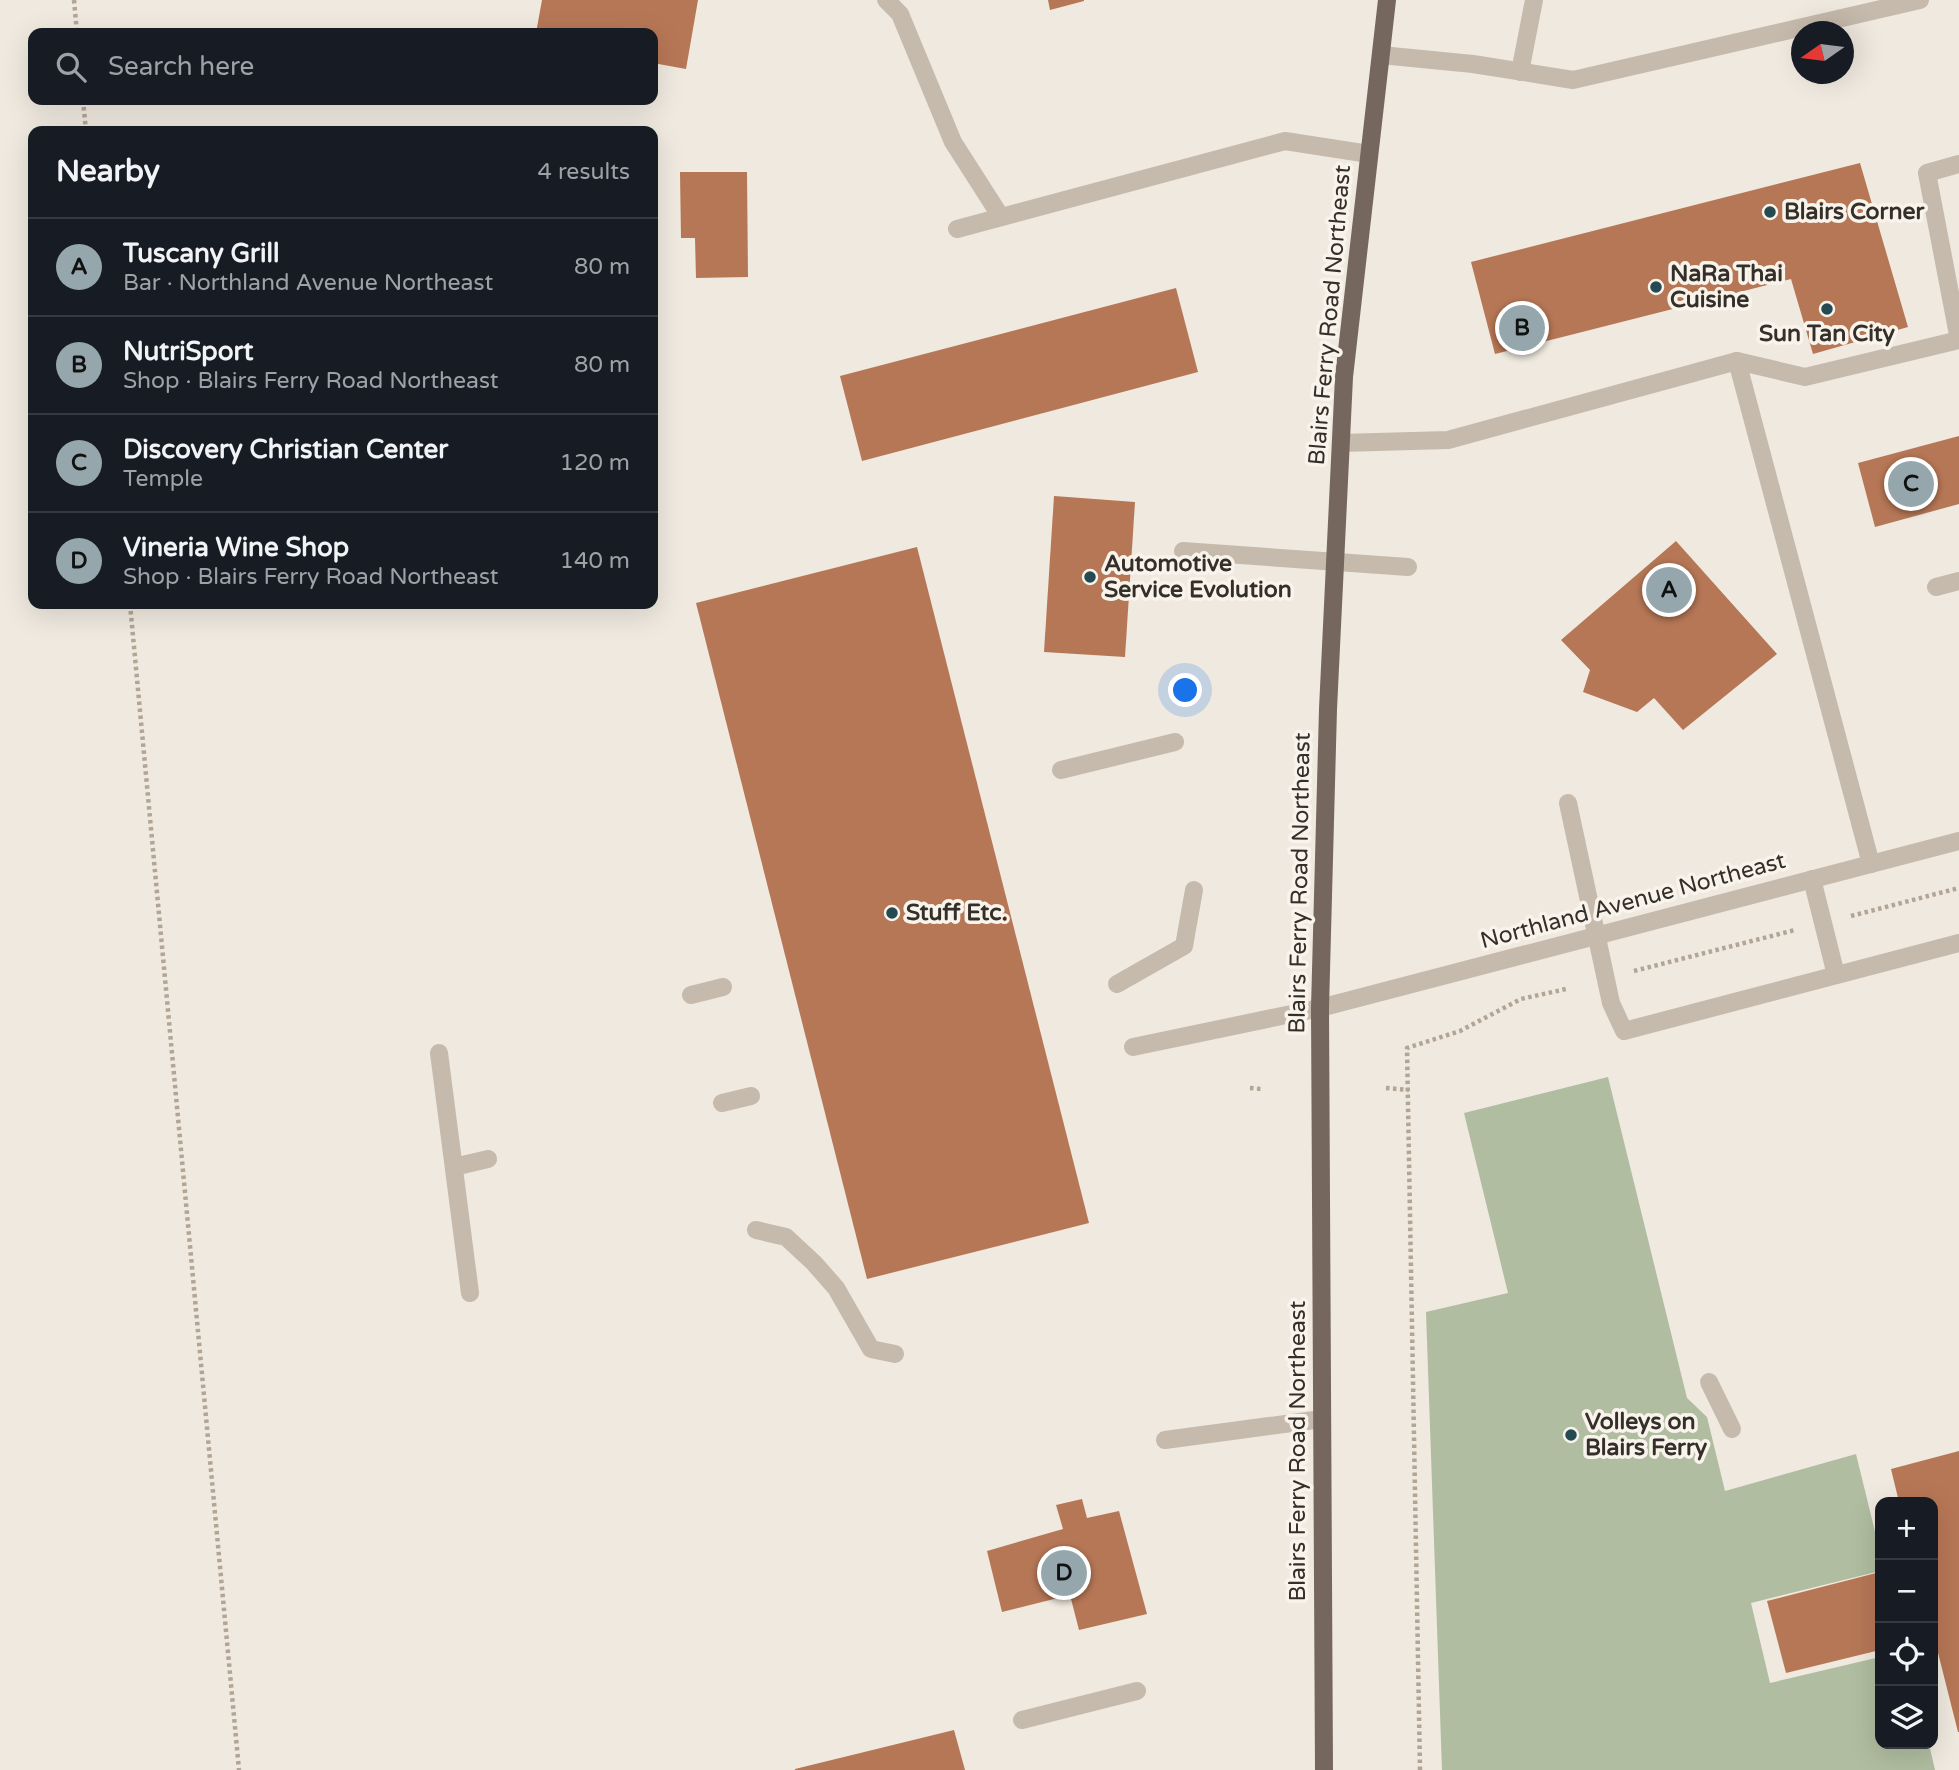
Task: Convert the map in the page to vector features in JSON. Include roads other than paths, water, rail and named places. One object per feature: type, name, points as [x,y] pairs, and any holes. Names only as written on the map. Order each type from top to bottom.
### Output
[{"type":"main road","name":"Blairs Ferry Road Northeast","points":[[1324,1770],[1320,1008],[1328,709],[1344,377],[1387,0]]},
{"type":"street","points":[[886,0],[900,14],[953,142],[1001,217]]},
{"type":"street","points":[[1520,72],[1534,0]]},
{"type":"street","points":[[1381,55],[1573,80],[1920,0]]},
{"type":"street","points":[[957,229],[1285,141],[1369,154]]},
{"type":"street","points":[[1341,443],[1448,439],[1737,361],[1805,377],[1959,340],[1927,173],[1959,164]]},
{"type":"street","points":[[1737,361],[1871,864]]},
{"type":"street","points":[[1183,551],[1408,567]]},
{"type":"street","points":[[1936,587],[1959,580]]},
{"type":"street","points":[[1061,770],[1175,742]]},
{"type":"street","points":[[1568,803],[1611,1003],[1624,1031],[1959,943]]},
{"type":"street","name":"Northland Avenue Northeast","points":[[1133,1048],[1320,1008],[1959,841]]},
{"type":"street","points":[[1812,879],[1836,975]]},
{"type":"street","points":[[1117,984],[1184,946],[1194,890]]},
{"type":"street","points":[[691,995],[723,987]]},
{"type":"street","points":[[439,1053],[470,1293]]},
{"type":"street","points":[[722,1103],[751,1096]]},
{"type":"street","points":[[454,1167],[488,1159]]},
{"type":"street","points":[[756,1230],[786,1237],[836,1288],[871,1349],[895,1354]]},
{"type":"street","points":[[1709,1382],[1732,1429]]},
{"type":"street","points":[[1165,1440],[1322,1419]]},
{"type":"street","points":[[1022,1720],[1137,1691]]},
{"type":"place","name":"Blairs Corner","points":[[1770,212]]},
{"type":"place","name":"NaRa Thai Cuisine","points":[[1656,287]]},
{"type":"place","name":"Sun Tan City","points":[[1827,309]]},
{"type":"place","name":"NutriSport","points":[[1522,328]]},
{"type":"place","name":"Discovery Christian Center","points":[[1911,484]]},
{"type":"place","name":"Automotive Service Evolution","points":[[1090,577]]},
{"type":"place","name":"Tuscany Grill","points":[[1669,590]]},
{"type":"place","name":"Stuff Etc.","points":[[892,913]]},
{"type":"place","name":"Volleys on Blairs Ferry","points":[[1571,1435]]},
{"type":"place","name":"Vineria Wine Shop","points":[[1064,1573]]}]
